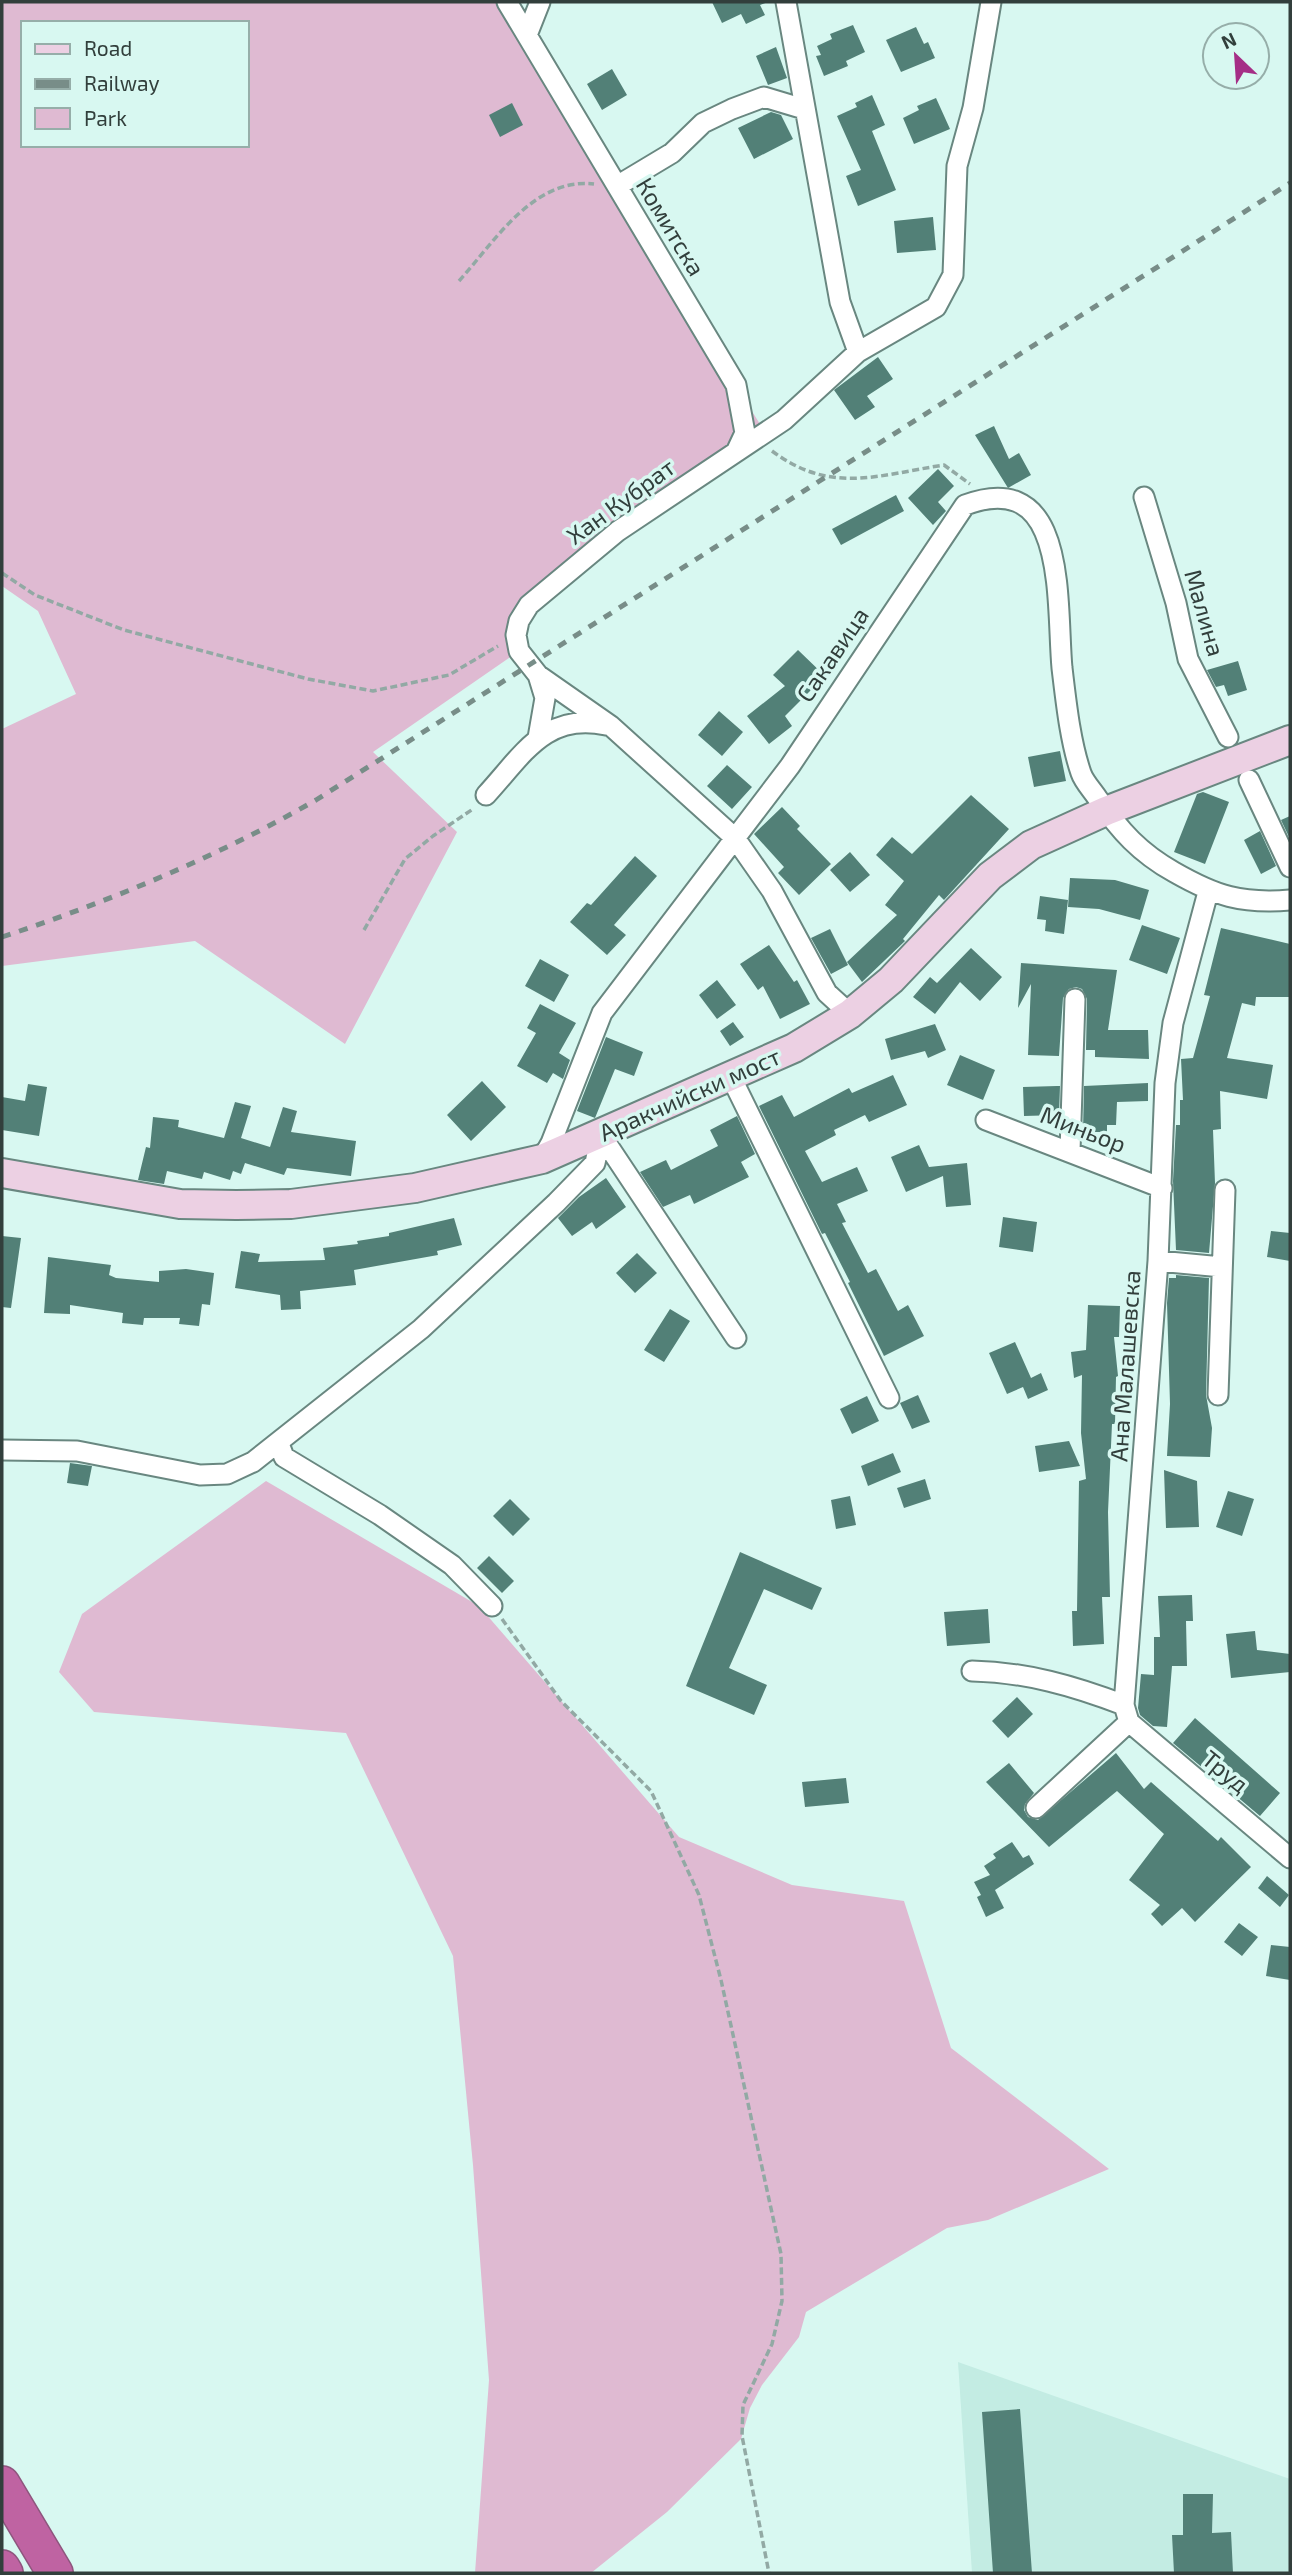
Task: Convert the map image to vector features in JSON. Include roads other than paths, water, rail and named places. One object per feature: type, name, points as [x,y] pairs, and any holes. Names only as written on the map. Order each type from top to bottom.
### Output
[{"type":"highway","points":[[2,2484],[55,2573]]},
{"type":"highway","points":[[2,2568],[5,2573]]},
{"type":"main road","name":"Аракчийски мост","points":[[2,1173],[180,1204],[291,1204],[415,1188],[542,1159],[794,1048],[850,1014],[891,980],[990,876],[1031,845],[1106,811],[1290,740]]},
{"type":"street","name":"Комитска","points":[[507,2],[736,385],[745,433],[737,450]]},
{"type":"street","points":[[527,35],[540,2]]},
{"type":"street","points":[[786,2],[840,302],[858,352]]},
{"type":"street","name":"Хан Кубрат","points":[[538,675],[519,651],[516,635],[519,621],[543,591],[618,531],[784,420],[858,352],[936,307],[953,275],[957,166],[973,108],[991,2]]},
{"type":"street","points":[[617,186],[673,153],[703,123],[732,109],[764,97],[804,109]]},
{"type":"street","name":"Малина","points":[[1144,497],[1176,603],[1188,659],[1227,737]]},
{"type":"street","name":"Сакавица","points":[[542,1159],[551,1143],[601,1013],[790,765],[965,505],[984,498],[1006,498],[1023,503],[1039,519],[1049,539],[1072,730],[1082,775],[1106,811]]},
{"type":"street","points":[[538,675],[611,726],[735,838],[772,891],[827,993],[850,1014]]},
{"type":"street","points":[[538,675],[545,698],[538,737]]},
{"type":"street","points":[[486,795],[538,737],[560,724],[584,720],[611,726]]},
{"type":"street","points":[[1249,780],[1290,867]]},
{"type":"street","points":[[1106,811],[1120,831],[1142,852],[1208,891],[1242,901],[1290,900]]},
{"type":"street","name":"Ана Малашевска","points":[[1127,1714],[1158,1261],[1165,1083],[1173,1023],[1208,891]]},
{"type":"street","points":[[1070,1151],[1075,999]]},
{"type":"street","points":[[731,1077],[889,1398]]},
{"type":"street","name":"Миньор","points":[[986,1119],[1162,1188]]},
{"type":"street","points":[[601,1135],[736,1338]]},
{"type":"street","points":[[2,1450],[77,1451],[200,1475],[227,1474],[253,1462],[421,1329],[556,1203],[595,1163],[601,1135]]},
{"type":"street","points":[[1218,1395],[1225,1190]]},
{"type":"street","points":[[1158,1261],[1223,1267]]},
{"type":"street","points":[[279,1444],[284,1457],[380,1515],[452,1565],[492,1606]]},
{"type":"street","name":"Труд","points":[[972,1671],[1010,1672],[1048,1680],[1127,1714],[1290,1858]]},
{"type":"street","points":[[1036,1808],[1127,1714]]},
{"type":"railway","points":[[2,937],[83,908],[202,859],[316,800],[1290,183]]}]
